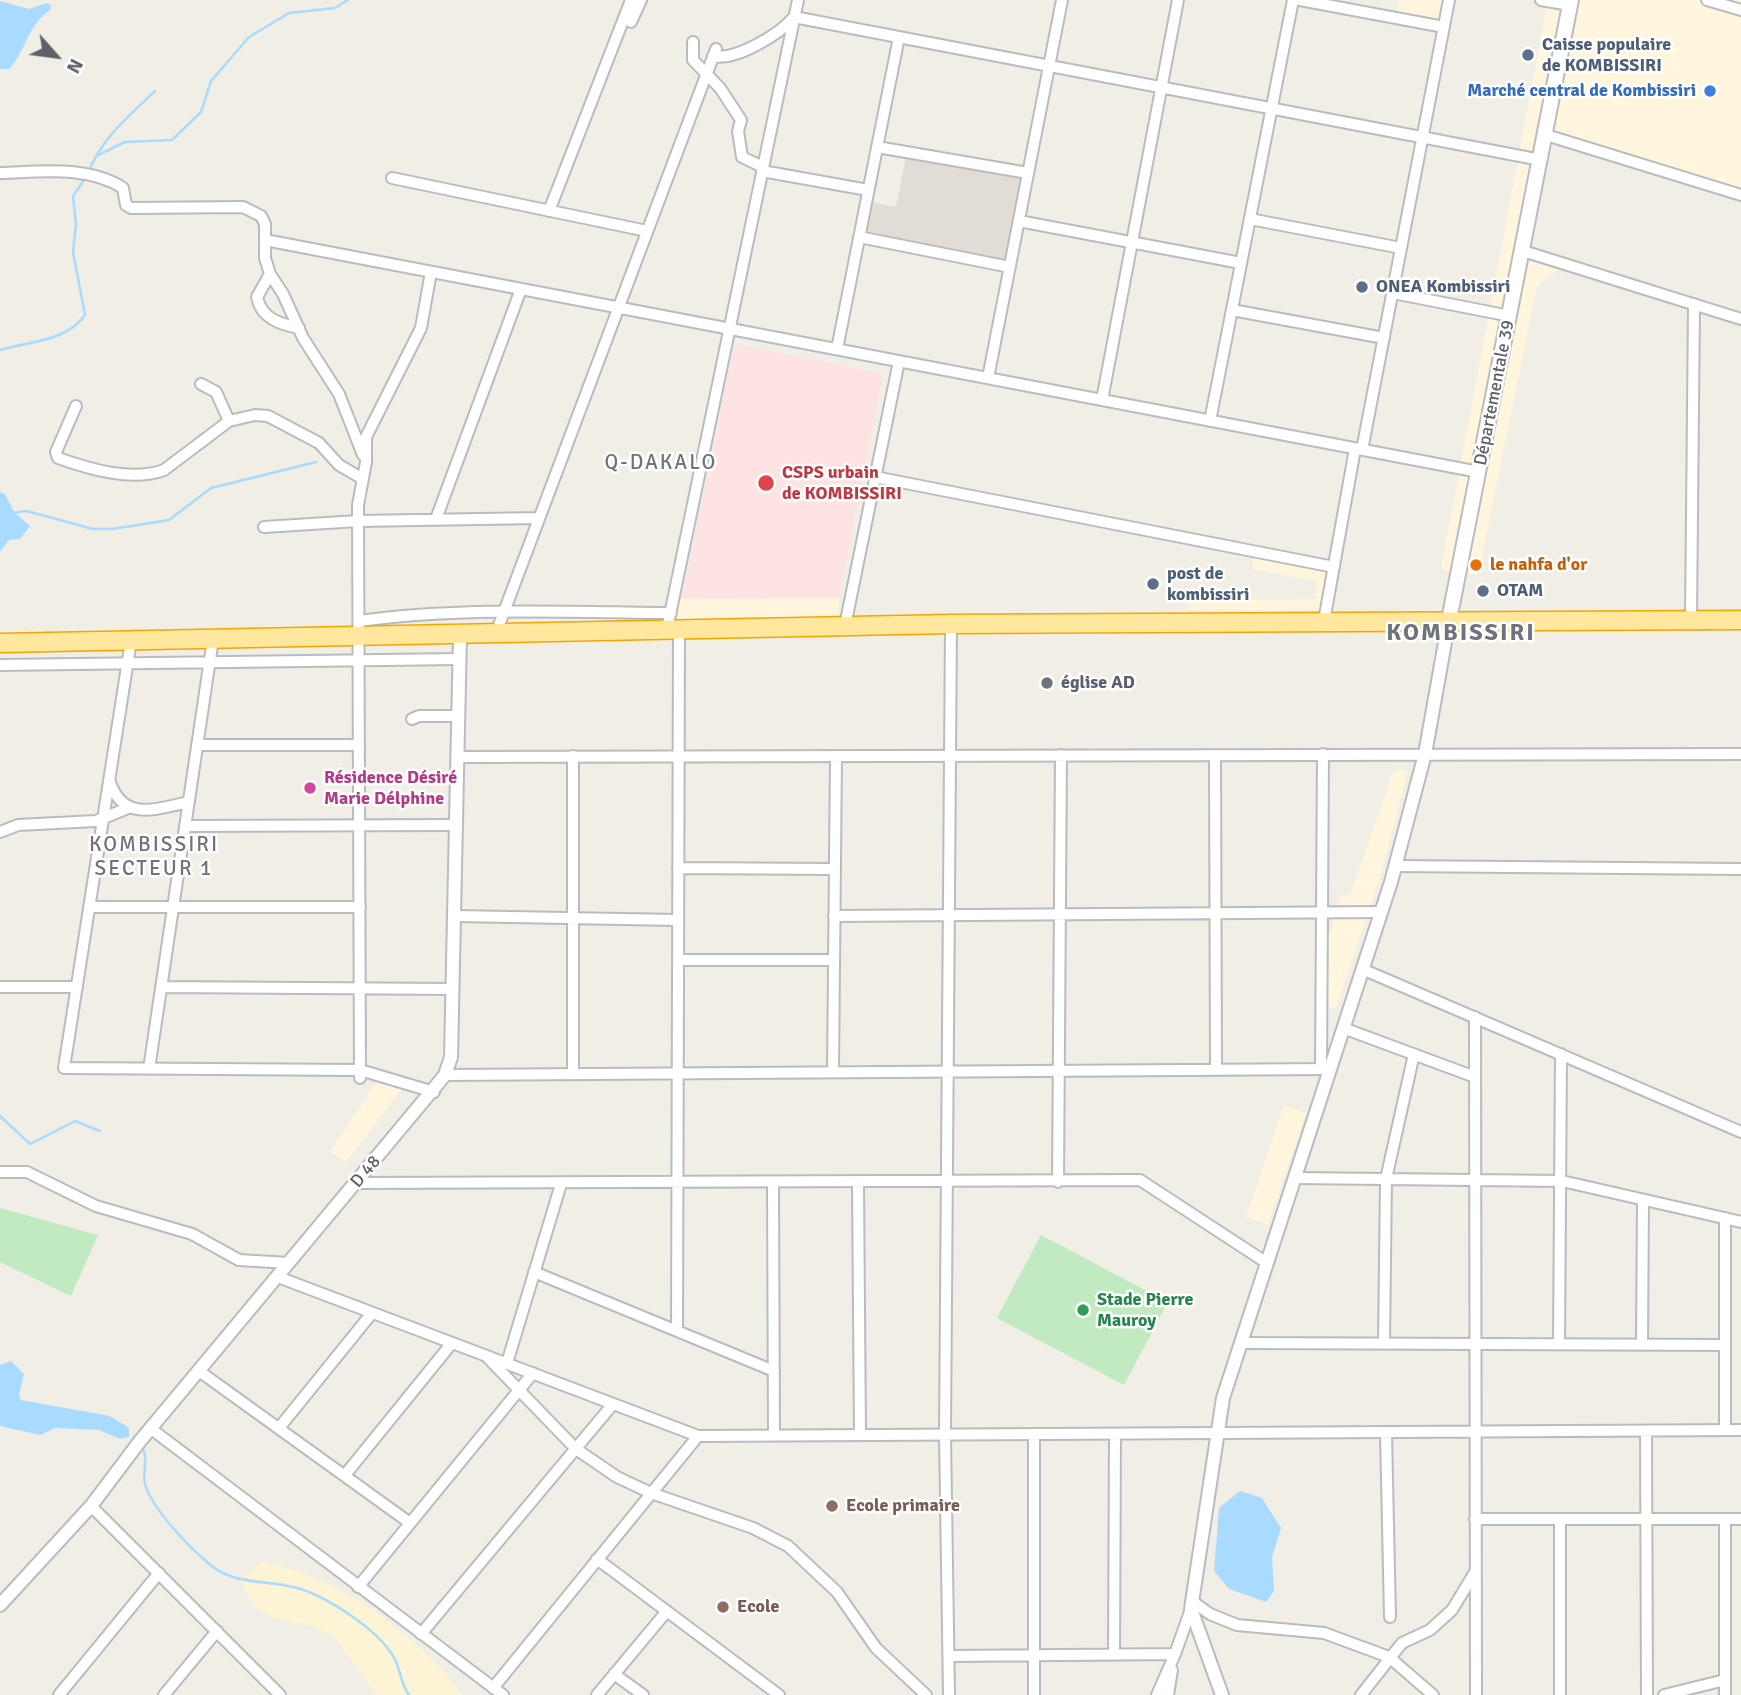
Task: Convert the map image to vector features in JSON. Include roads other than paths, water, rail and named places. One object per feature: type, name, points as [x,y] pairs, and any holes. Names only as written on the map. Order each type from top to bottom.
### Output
[{"type":"highway","points":[[0,643],[213,639],[359,629],[496,633],[672,624],[845,626],[1741,620]]},
{"type":"main road","name":"Départementale 39","points":[[1449,620],[1570,2]]},
{"type":"street","points":[[549,211],[631,0]]},
{"type":"street","points":[[631,22],[641,0]]},
{"type":"street","points":[[677,1331],[678,756],[672,624],[798,0]]},
{"type":"street","points":[[988,378],[1062,0]]},
{"type":"street","points":[[1102,400],[1178,0]]},
{"type":"street","points":[[1210,421],[1293,0]]},
{"type":"street","points":[[1300,0],[1444,27]]},
{"type":"street","points":[[1324,621],[1384,338],[1449,0]]},
{"type":"street","points":[[1541,0],[1570,2]]},
{"type":"street","points":[[1707,0],[1741,10]]},
{"type":"street","points":[[794,17],[1541,160]]},
{"type":"street","points":[[496,633],[714,53],[724,59],[782,32],[794,17]]},
{"type":"street","points":[[837,349],[899,37]]},
{"type":"street","points":[[693,42],[693,60],[720,88],[741,120],[737,131],[742,157],[763,169],[868,190]]},
{"type":"street","points":[[1546,135],[1741,195]]},
{"type":"street","points":[[877,146],[1028,173]]},
{"type":"street","points":[[0,173],[56,171],[112,181],[123,188],[126,205],[131,208],[243,206],[261,216],[265,224],[265,258],[270,274],[339,394],[366,462]]},
{"type":"street","points":[[392,178],[647,231]]},
{"type":"street","points":[[1250,219],[1401,248]]},
{"type":"street","points":[[1019,221],[1241,263]]},
{"type":"street","points":[[859,237],[1010,267]]},
{"type":"street","points":[[265,240],[1479,472]]},
{"type":"street","points":[[1523,251],[1741,319]]},
{"type":"street","points":[[360,1074],[358,521],[366,462],[366,437],[421,328],[431,272]]},
{"type":"street","points":[[270,274],[257,297],[259,306],[271,319],[299,328]]},
{"type":"street","points":[[436,519],[521,289]]},
{"type":"street","points":[[1393,293],[1510,316]]},
{"type":"street","points":[[1692,620],[1694,304]]},
{"type":"street","points":[[1232,310],[1384,338]]},
{"type":"street","points":[[845,626],[899,361]]},
{"type":"street","points":[[201,384],[216,392],[229,421]]},
{"type":"street","points":[[76,406],[57,452],[58,458],[88,467],[132,475],[152,474],[164,470],[229,421],[238,417],[268,416],[318,443],[339,465],[363,479]]},
{"type":"street","points":[[875,477],[1334,567]]},
{"type":"street","points":[[264,527],[358,521],[539,518]]},
{"type":"street","points":[[359,629],[405,615],[504,612],[672,624]]},
{"type":"street","points":[[1157,1695],[1175,1654],[1191,1605],[1223,1398],[1295,1178],[1326,1069],[1343,1028],[1395,866],[1425,754],[1449,620]]},
{"type":"street","points":[[949,1695],[945,1434],[951,624]]},
{"type":"street","name":"D 48","points":[[0,1605],[91,1506],[136,1445],[434,1092],[445,1075],[452,1057],[460,634]]},
{"type":"street","points":[[149,1069],[213,639]]},
{"type":"street","points":[[131,641],[64,1068],[360,1074],[434,1092]]},
{"type":"street","points":[[0,665],[459,659]]},
{"type":"street","points":[[412,719],[419,716],[458,716]]},
{"type":"street","points":[[197,745],[359,745]]},
{"type":"street","points":[[1323,754],[1322,913],[1326,1069]]},
{"type":"street","points":[[457,757],[1741,754]]},
{"type":"street","points":[[1058,1182],[1061,755]]},
{"type":"street","points":[[1215,755],[1216,1069]]},
{"type":"street","points":[[573,756],[573,1074]]},
{"type":"street","points":[[833,1072],[836,756]]},
{"type":"street","points":[[109,779],[120,804],[128,808]]},
{"type":"street","points":[[0,832],[18,825],[101,820],[128,808],[162,808],[189,802]]},
{"type":"street","points":[[185,826],[456,825]]},
{"type":"street","points":[[1395,866],[1741,869]]},
{"type":"street","points":[[678,867],[835,869]]},
{"type":"street","points":[[89,907],[360,907]]},
{"type":"street","points":[[834,916],[1381,912]]},
{"type":"street","points":[[454,916],[678,920]]},
{"type":"street","points":[[678,960],[834,960]]},
{"type":"street","points":[[1362,969],[1741,1132]]},
{"type":"street","points":[[0,987],[76,987]]},
{"type":"street","points":[[161,987],[453,989]]},
{"type":"street","points":[[1475,1017],[1476,1695]]},
{"type":"street","points":[[1343,1028],[1475,1077]]},
{"type":"street","points":[[1384,1344],[1386,1179],[1414,1054]]},
{"type":"street","points":[[1559,1344],[1562,1181],[1560,1054]]},
{"type":"street","points":[[445,1075],[1326,1069]]},
{"type":"street","points":[[0,1172],[27,1172],[96,1206],[192,1234],[239,1260],[289,1263]]},
{"type":"street","points":[[1295,1178],[1562,1181],[1741,1222]]},
{"type":"street","points":[[356,1184],[858,1184],[1140,1180],[1152,1185],[1267,1263]]},
{"type":"street","points":[[507,1363],[561,1184]]},
{"type":"street","points":[[773,1184],[774,1435]]},
{"type":"street","points":[[858,1184],[860,1435]]},
{"type":"street","points":[[1642,1344],[1643,1200]]},
{"type":"street","points":[[1725,1218],[1725,1430]]},
{"type":"street","points":[[534,1272],[774,1371]]},
{"type":"street","points":[[278,1277],[698,1436],[1741,1430]]},
{"type":"street","points":[[279,1428],[372,1312]]},
{"type":"street","points":[[345,1475],[452,1343]]},
{"type":"street","points":[[1241,1343],[1725,1345]]},
{"type":"street","points":[[486,1356],[576,1449],[617,1477],[651,1493],[753,1528],[788,1546],[837,1592],[876,1648],[926,1695]]},
{"type":"street","points":[[199,1371],[411,1523]]},
{"type":"street","points":[[358,1587],[533,1373]]},
{"type":"street","points":[[421,1634],[614,1404]]},
{"type":"street","points":[[150,1429],[503,1695]]},
{"type":"street","points":[[1646,1431],[1647,1695]]},
{"type":"street","points":[[1386,1433],[1390,1617]]},
{"type":"street","points":[[1034,1434],[1034,1695]]},
{"type":"street","points":[[1114,1655],[1115,1434]]},
{"type":"street","points":[[493,1688],[698,1436]]},
{"type":"street","points":[[91,1506],[217,1631],[275,1693]]},
{"type":"street","points":[[1475,1519],[1741,1519]]},
{"type":"street","points":[[1560,1519],[1560,1695]]},
{"type":"street","points":[[1725,1695],[1726,1519]]},
{"type":"street","points":[[597,1559],[779,1695]]},
{"type":"street","points":[[1361,1695],[1402,1643],[1430,1630],[1452,1610],[1476,1571]]},
{"type":"street","points":[[59,1695],[159,1573]]},
{"type":"street","points":[[1191,1605],[1237,1625],[1324,1633],[1389,1657],[1433,1695]]},
{"type":"street","points":[[1191,1605],[1222,1695]]},
{"type":"street","points":[[597,1695],[667,1611]]},
{"type":"street","points":[[164,1695],[217,1631]]},
{"type":"street","points":[[948,1657],[1175,1654]]},
{"type":"street","points":[[1168,1695],[1175,1654]]},
{"type":"street","points":[[614,1674],[643,1695]]},
{"type":"street","points":[[1664,1695],[1725,1680]]},
{"type":"water","points":[[0,1],[29,9],[46,3],[51,5],[50,10],[36,23],[9,69],[0,69]]},
{"type":"water","points":[[0,492],[5,494],[14,512],[30,526],[20,539],[9,540],[0,552]]},
{"type":"water","points":[[11,1361],[24,1374],[19,1395],[21,1400],[110,1416],[129,1428],[129,1437],[120,1439],[99,1430],[55,1428],[40,1435],[0,1426],[0,1365]]},
{"type":"water","points":[[1240,1491],[1262,1498],[1281,1528],[1272,1557],[1274,1591],[1266,1602],[1229,1589],[1214,1571],[1219,1508]]},
{"type":"waterway","points":[[96,156],[125,142],[172,140],[201,112],[211,81],[249,37],[289,13],[335,8],[348,0]]},
{"type":"waterway","points":[[89,171],[109,138],[155,91]]},
{"type":"waterway","points":[[0,350],[57,336],[68,331],[85,315],[73,252],[76,224],[73,196],[86,177]]},
{"type":"waterway","points":[[11,513],[27,511],[93,529],[112,529],[169,520],[211,488],[316,462]]},
{"type":"waterway","points":[[0,1116],[30,1144],[75,1121],[100,1131]]},
{"type":"waterway","points":[[142,1448],[145,1456],[145,1484],[149,1494],[181,1537],[200,1556],[227,1575],[306,1591],[349,1614],[385,1646],[396,1661],[409,1695]]},
{"type":"place","name":"Caisse populaire de KOMBISSIRI","points":[[1528,55]]},
{"type":"place","name":"Marché central de Kombissiri","points":[[1710,91]]},
{"type":"place","name":"ONEA Kombissiri","points":[[1362,287]]},
{"type":"place","name":"CSPS urbain de KOMBISSIRI","points":[[766,483]]},
{"type":"place","name":"le nahfa d'or","points":[[1476,565]]},
{"type":"place","name":"post de kombissiri","points":[[1153,584]]},
{"type":"place","name":"OTAM","points":[[1483,591]]},
{"type":"place","name":"église AD","points":[[1047,683]]},
{"type":"place","name":"Résidence Désiré Marie Délphine","points":[[310,788]]},
{"type":"place","name":"Stade Pierre Mauroy","points":[[1083,1310]]},
{"type":"place","name":"Ecole primaire","points":[[832,1506]]},
{"type":"place","name":"Ecole","points":[[723,1607]]},
{"type":"district","name":"Q-DAKALO","points":[[661,463]]},
{"type":"district","name":"KOMBISSIRI","points":[[1461,634]]},
{"type":"district","name":"KOMBISSIRI SECTEUR 1","points":[[154,857]]}]
